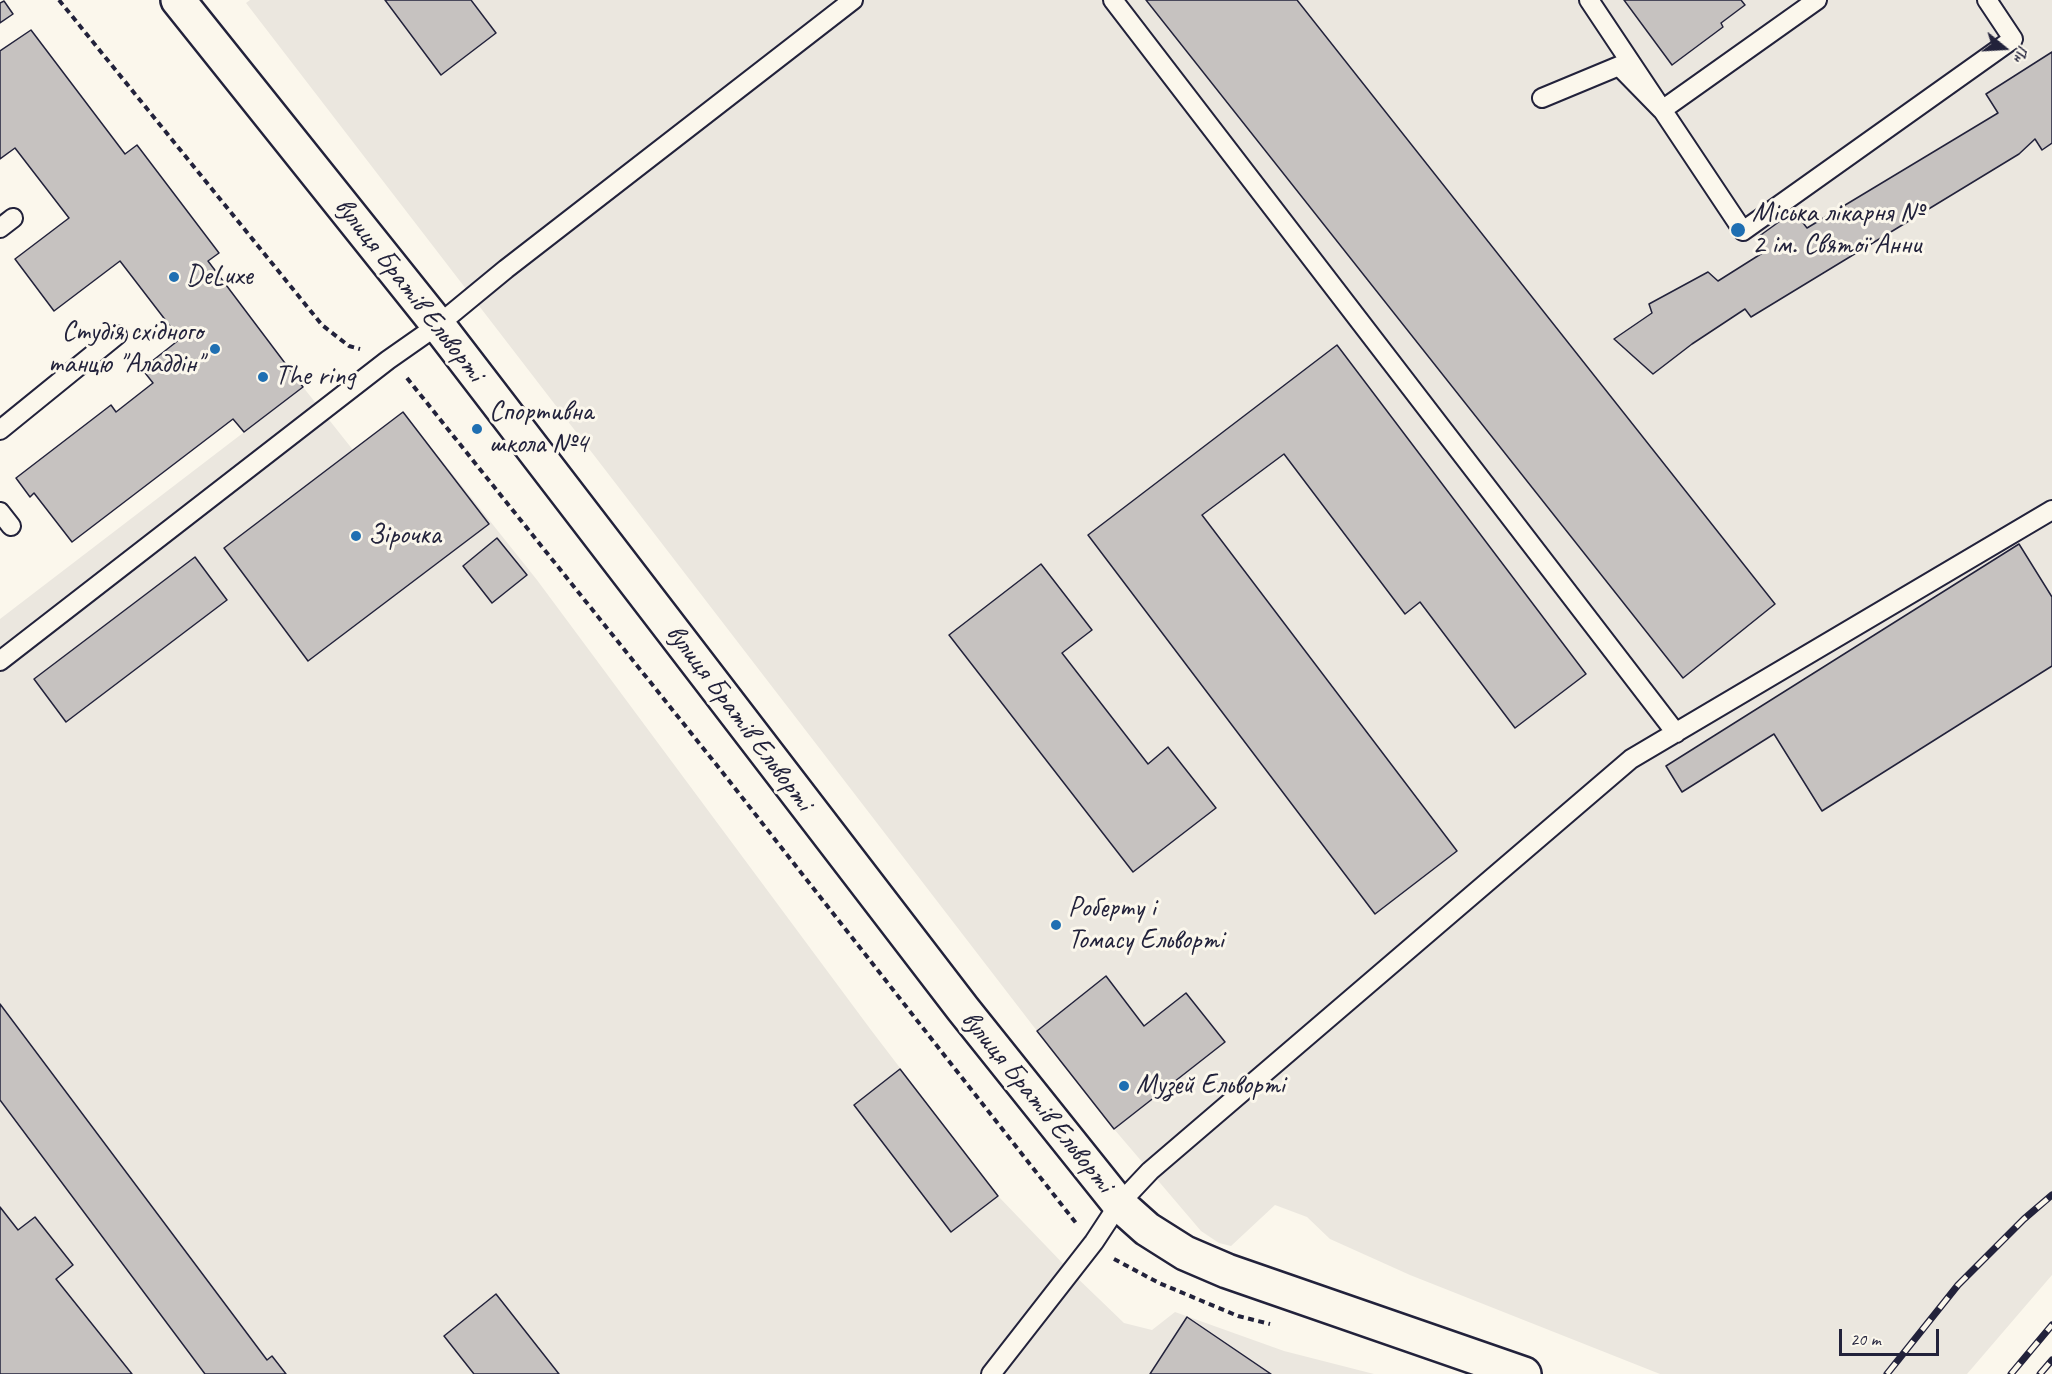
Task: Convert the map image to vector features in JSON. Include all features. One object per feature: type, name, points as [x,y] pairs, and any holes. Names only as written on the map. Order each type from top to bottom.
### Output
[{"type":"main road","name":"вулиця Братів Ельворті","points":[[178,0],[438,325],[963,1009],[1119,1204],[1147,1229],[1185,1253],[1227,1270],[1524,1374]]},
{"type":"main road","name":"вулиця Братів Ельворті","points":[[1384,1325],[1455,1374]]},
{"type":"lane","points":[[0,661],[388,360],[438,325],[506,269],[853,0]]},
{"type":"lane","points":[[1113,0],[1676,732]]},
{"type":"lane","points":[[1589,0],[1743,231],[2013,39],[1987,0]]},
{"type":"lane","points":[[1662,110],[1817,0]]},
{"type":"lane","points":[[1542,98],[1619,66],[1662,110]]},
{"type":"lane","points":[[0,430],[117,336]]},
{"type":"lane","points":[[991,1374],[1094,1242],[1119,1204],[1150,1171],[1631,759],[2052,510]]},
{"type":"path","points":[[59,0],[322,325],[349,346],[388,360],[416,387],[1072,1218],[1094,1242],[1120,1263],[1159,1283],[1238,1316],[1279,1327]]},
{"type":"shaded area","points":[[250,0],[2052,0],[2052,1275],[1967,1374],[1660,1374],[1410,1275],[1330,1239],[1307,1217],[1275,1205],[1231,1246],[1219,1243],[1201,1231],[1114,1129],[1037,1031],[246,3]]},
{"type":"shaded area","points":[[303,387],[353,450],[403,412],[537,580],[871,1030],[998,1196],[1124,1323],[1152,1330],[1175,1312],[1284,1351],[1374,1374],[0,1374],[0,619]]},
{"type":"building","points":[[385,0],[471,0],[496,33],[441,75]]},
{"type":"building","points":[[1146,0],[1297,0],[1775,604],[1683,678]]},
{"type":"building","points":[[1624,0],[1741,0],[1745,5],[1721,23],[1723,27],[1672,65]]},
{"type":"building","points":[[4,1],[13,14],[0,23],[0,3]]},
{"type":"building","points":[[31,30],[125,154],[137,145],[219,253],[208,261],[303,387],[244,432],[233,419],[72,542],[34,493],[30,497],[16,478],[111,405],[116,412],[153,383],[142,369],[180,339],[120,261],[54,311],[15,259],[69,218],[15,148],[0,159],[0,51]]},
{"type":"building","points":[[2052,52],[2052,143],[2042,150],[2035,139],[2019,154],[1751,317],[1745,309],[1692,344],[1653,374],[1614,339],[1652,313],[1649,304],[1708,272],[1718,281],[1764,252],[1758,237],[1794,211],[1807,228],[1998,113],[1986,94]]},
{"type":"building","points":[[1337,345],[1586,674],[1515,728],[1420,602],[1405,614],[1284,454],[1202,515],[1457,851],[1375,914],[1088,535]]},
{"type":"building","name":"Зірочка","points":[[403,412],[489,524],[308,661],[224,548]]},
{"type":"building","points":[[497,538],[527,575],[492,603],[463,566]]},
{"type":"building","points":[[2019,544],[2052,597],[2052,666],[1822,811],[1774,734],[1682,792],[1666,766]]},
{"type":"building","points":[[195,557],[227,600],[66,722],[34,679]]},
{"type":"building","points":[[1041,564],[1092,630],[1062,653],[1148,764],[1168,747],[1216,808],[1133,872],[949,635]]},
{"type":"building","name":"Музей Ельворті","points":[[1106,976],[1144,1026],[1186,993],[1225,1042],[1114,1129],[1037,1031]]},
{"type":"building","points":[[0,1004],[267,1360],[272,1356],[286,1374],[205,1374],[0,1100]]},
{"type":"building","points":[[900,1069],[998,1196],[951,1232],[854,1105]]},
{"type":"building","points":[[0,1207],[18,1230],[35,1217],[73,1265],[56,1279],[132,1374],[0,1374]]},
{"type":"building","points":[[496,1294],[559,1374],[474,1374],[444,1336]]},
{"type":"building","points":[[1187,1317],[1271,1374],[1150,1374]]},
{"type":"railway","points":[[1887,1374],[1958,1285],[2024,1219],[2052,1195]]},
{"type":"railway","points":[[2011,1374],[2052,1325]]},
{"type":"railway","points":[[2040,1374],[2052,1360]]},
{"type":"place","name":"Міська лікарня № 2 ім. Святої Анни","points":[[1738,230]]},
{"type":"place","name":"DeLuxe","points":[[174,277]]},
{"type":"place","name":"Студія східного танцю \"Аладдін\"","points":[[215,349]]},
{"type":"place","name":"The ring","points":[[263,377]]},
{"type":"place","name":"Спортивна школа №4","points":[[477,429]]},
{"type":"place","name":"Зірочка","points":[[356,536]]},
{"type":"place","name":"Роберту і Томасу Ельворті","points":[[1056,925]]},
{"type":"place","name":"Музей Ельворті","points":[[1124,1086]]}]
